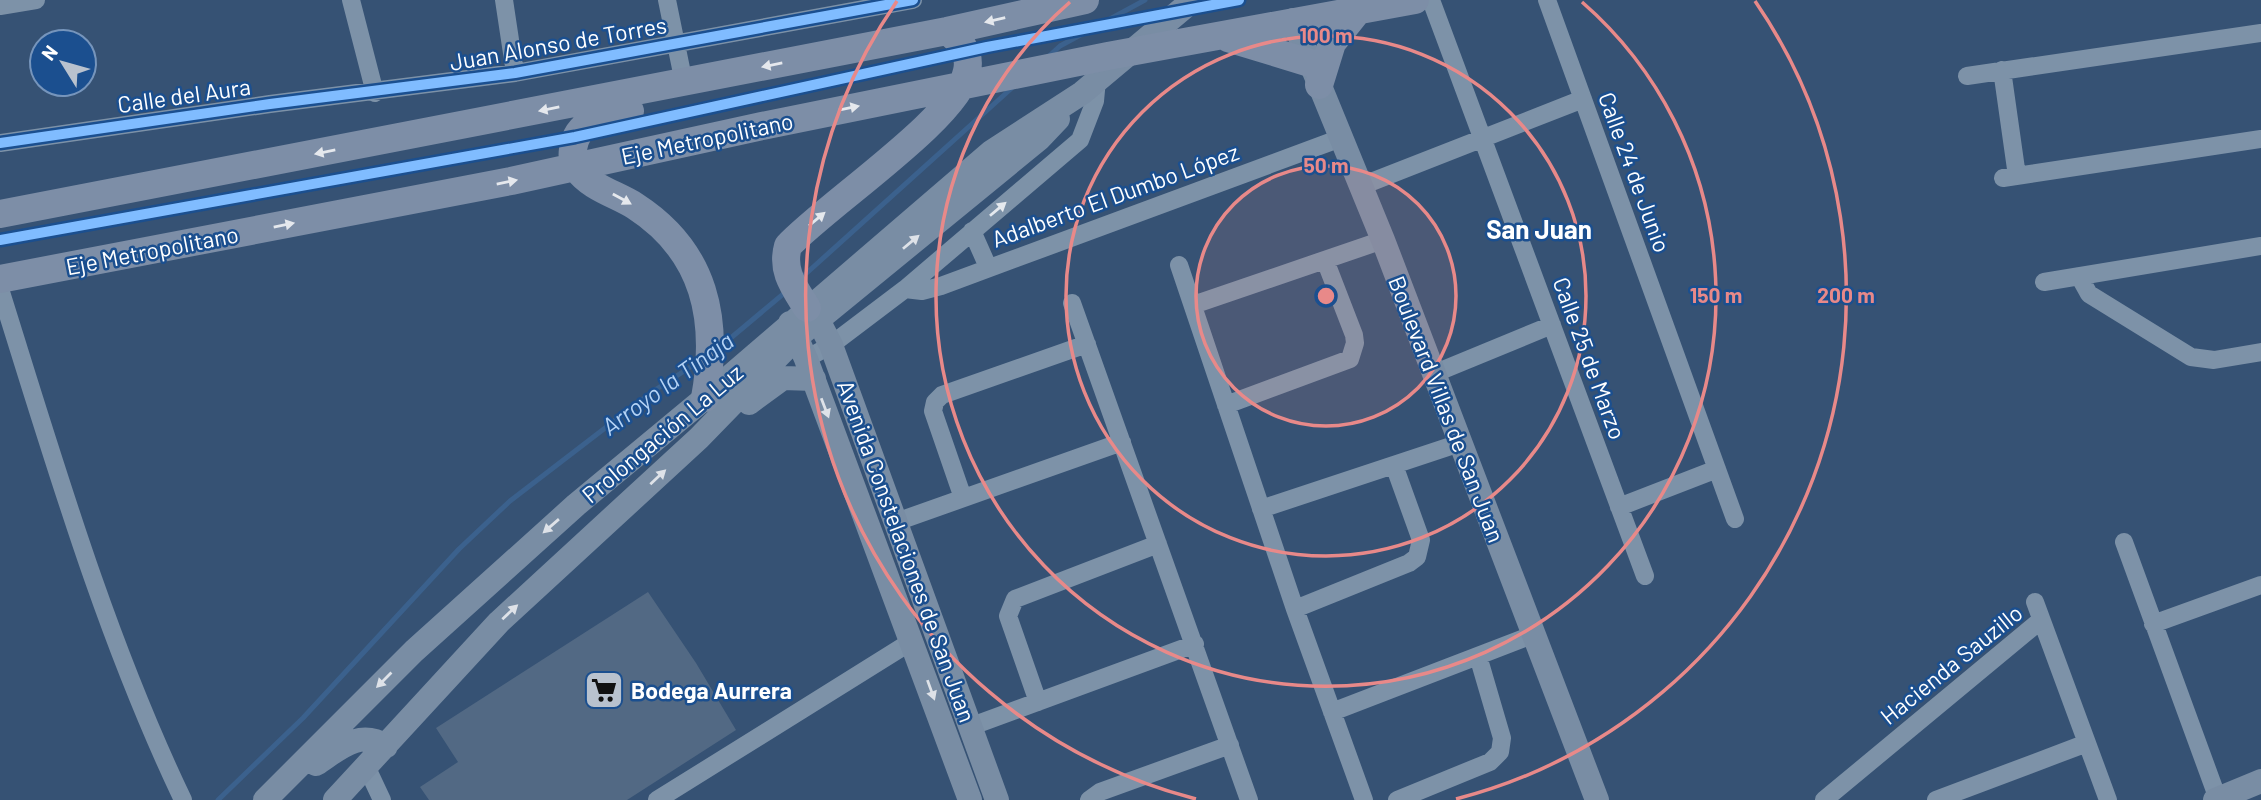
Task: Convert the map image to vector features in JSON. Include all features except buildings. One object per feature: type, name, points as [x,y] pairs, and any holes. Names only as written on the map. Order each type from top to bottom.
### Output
[{"type":"main road","points":[[0,215],[947,31],[1085,0]]},
{"type":"main road","name":"Prolongación La Luz","points":[[335,800],[499,622],[699,438],[802,325],[990,152],[1089,87],[1193,0]]},
{"type":"main road","name":"Eje Metropolitano","points":[[0,279],[575,167],[1129,52],[1293,20],[1415,0]]},
{"type":"main road","points":[[1215,36],[1263,46],[1314,74],[1332,43],[1360,8]]},
{"type":"main road","name":"Boulevard Villas de San Juan","points":[[1293,20],[1361,186],[1597,800]]},
{"type":"main road","points":[[699,438],[772,384],[792,377],[802,325],[784,259],[788,246],[974,83],[967,73],[965,48],[947,31]]},
{"type":"main road","points":[[684,83],[673,96],[651,106],[596,118],[584,126],[575,137],[572,153],[575,167],[588,181],[635,206],[678,242],[693,266],[704,291],[710,333],[710,371],[705,398]]},
{"type":"main road","name":"Prolongación La Luz","points":[[270,795],[414,651],[503,568],[705,398],[802,325]]},
{"type":"main road","name":"Avenida Constelaciones de San Juan","points":[[802,325],[831,345],[997,800]]},
{"type":"main road","name":"Avenida Constelaciones de San Juan","points":[[802,325],[970,800]]},
{"type":"main road","points":[[270,795],[354,740],[366,738],[386,746]]},
{"type":"main road","points":[[2217,799],[2261,781]]},
{"type":"street","points":[[0,6],[36,0]]},
{"type":"street","points":[[351,0],[375,93]]},
{"type":"street","points":[[504,0],[515,73]]},
{"type":"street","points":[[667,0],[684,83]]},
{"type":"street","name":"Juan Alonso de Torres","points":[[375,93],[515,73],[675,45],[822,8],[913,0]]},
{"type":"street","name":"Calle 25 de Marzo","points":[[1431,0],[1645,576]]},
{"type":"street","name":"Calle 24 de Junio","points":[[1547,0],[1735,519]]},
{"type":"street","points":[[1967,76],[2261,33]]},
{"type":"street","points":[[2002,70],[2010,177],[2261,138]]},
{"type":"street","points":[[831,345],[905,289],[1080,140],[1095,101],[1089,87]]},
{"type":"street","name":"Calle del Aura","points":[[0,143],[270,104],[375,93]]},
{"type":"street","points":[[1361,186],[1583,99]]},
{"type":"street","name":"Adalberto El Dumbo López","points":[[905,289],[922,291],[941,286],[1341,138]]},
{"type":"street","points":[[972,231],[988,267]]},
{"type":"street","points":[[1193,305],[1382,240]]},
{"type":"street","points":[[2043,282],[2261,246]]},
{"type":"street","points":[[1226,405],[1350,359],[1354,352],[1354,335],[1325,260]]},
{"type":"street","points":[[1179,265],[1295,609],[1364,800]]},
{"type":"street","points":[[2079,276],[2089,294],[2100,302],[2191,357],[2214,360],[2261,352]]},
{"type":"street","points":[[0,289],[122,653],[150,727],[183,800]]},
{"type":"street","points":[[1072,303],[1249,800]]},
{"type":"street","points":[[1433,374],[1552,325]]},
{"type":"street","points":[[963,498],[933,411],[935,402],[942,395],[1087,344]]},
{"type":"street","points":[[896,522],[1122,442]]},
{"type":"street","points":[[1261,509],[1460,443]]},
{"type":"street","points":[[1295,609],[1409,563],[1417,557],[1421,540],[1394,465]]},
{"type":"street","points":[[1619,507],[1717,469]]},
{"type":"street","points":[[2124,542],[2217,799]]},
{"type":"street","points":[[1038,702],[1008,616],[1015,599],[1158,544]]},
{"type":"street","points":[[2153,624],[2261,585]]},
{"type":"street","points":[[2035,602],[2041,620]]},
{"type":"street","name":"Hacienda Sauzillo","points":[[1824,800],[2041,620],[2108,800]]},
{"type":"street","points":[[1332,712],[1532,635]]},
{"type":"street","points":[[657,800],[912,641]]},
{"type":"street","points":[[972,726],[1195,644]]},
{"type":"street","points":[[1397,800],[1490,762],[1500,752],[1502,738],[1478,656]]},
{"type":"street","points":[[1936,800],[2087,743]]},
{"type":"street","points":[[1089,800],[1100,792],[1230,745]]},
{"type":"street","points":[[367,768],[382,800]]},
{"type":"waterway","name":"Arroyo la Tinaja","points":[[1048,57],[1060,46],[1145,0]]},
{"type":"waterway","name":"Arroyo la Tinaja","points":[[800,279],[1014,86]]},
{"type":"waterway","name":"Arroyo la Tinaja","points":[[720,347],[788,290]]},
{"type":"waterway","name":"Arroyo la Tinaja","points":[[218,800],[303,718],[459,549],[510,501],[652,392],[701,360]]},
{"type":"cycle path","points":[[0,143],[270,104],[515,73],[913,0]]},
{"type":"cycle path","points":[[0,240],[575,137],[987,47],[1239,0]]},
{"type":"place","name":"Bodega Aurrera","points":[[604,690]]},
{"type":"district","name":"San Juan","points":[[1539,228]]}]
